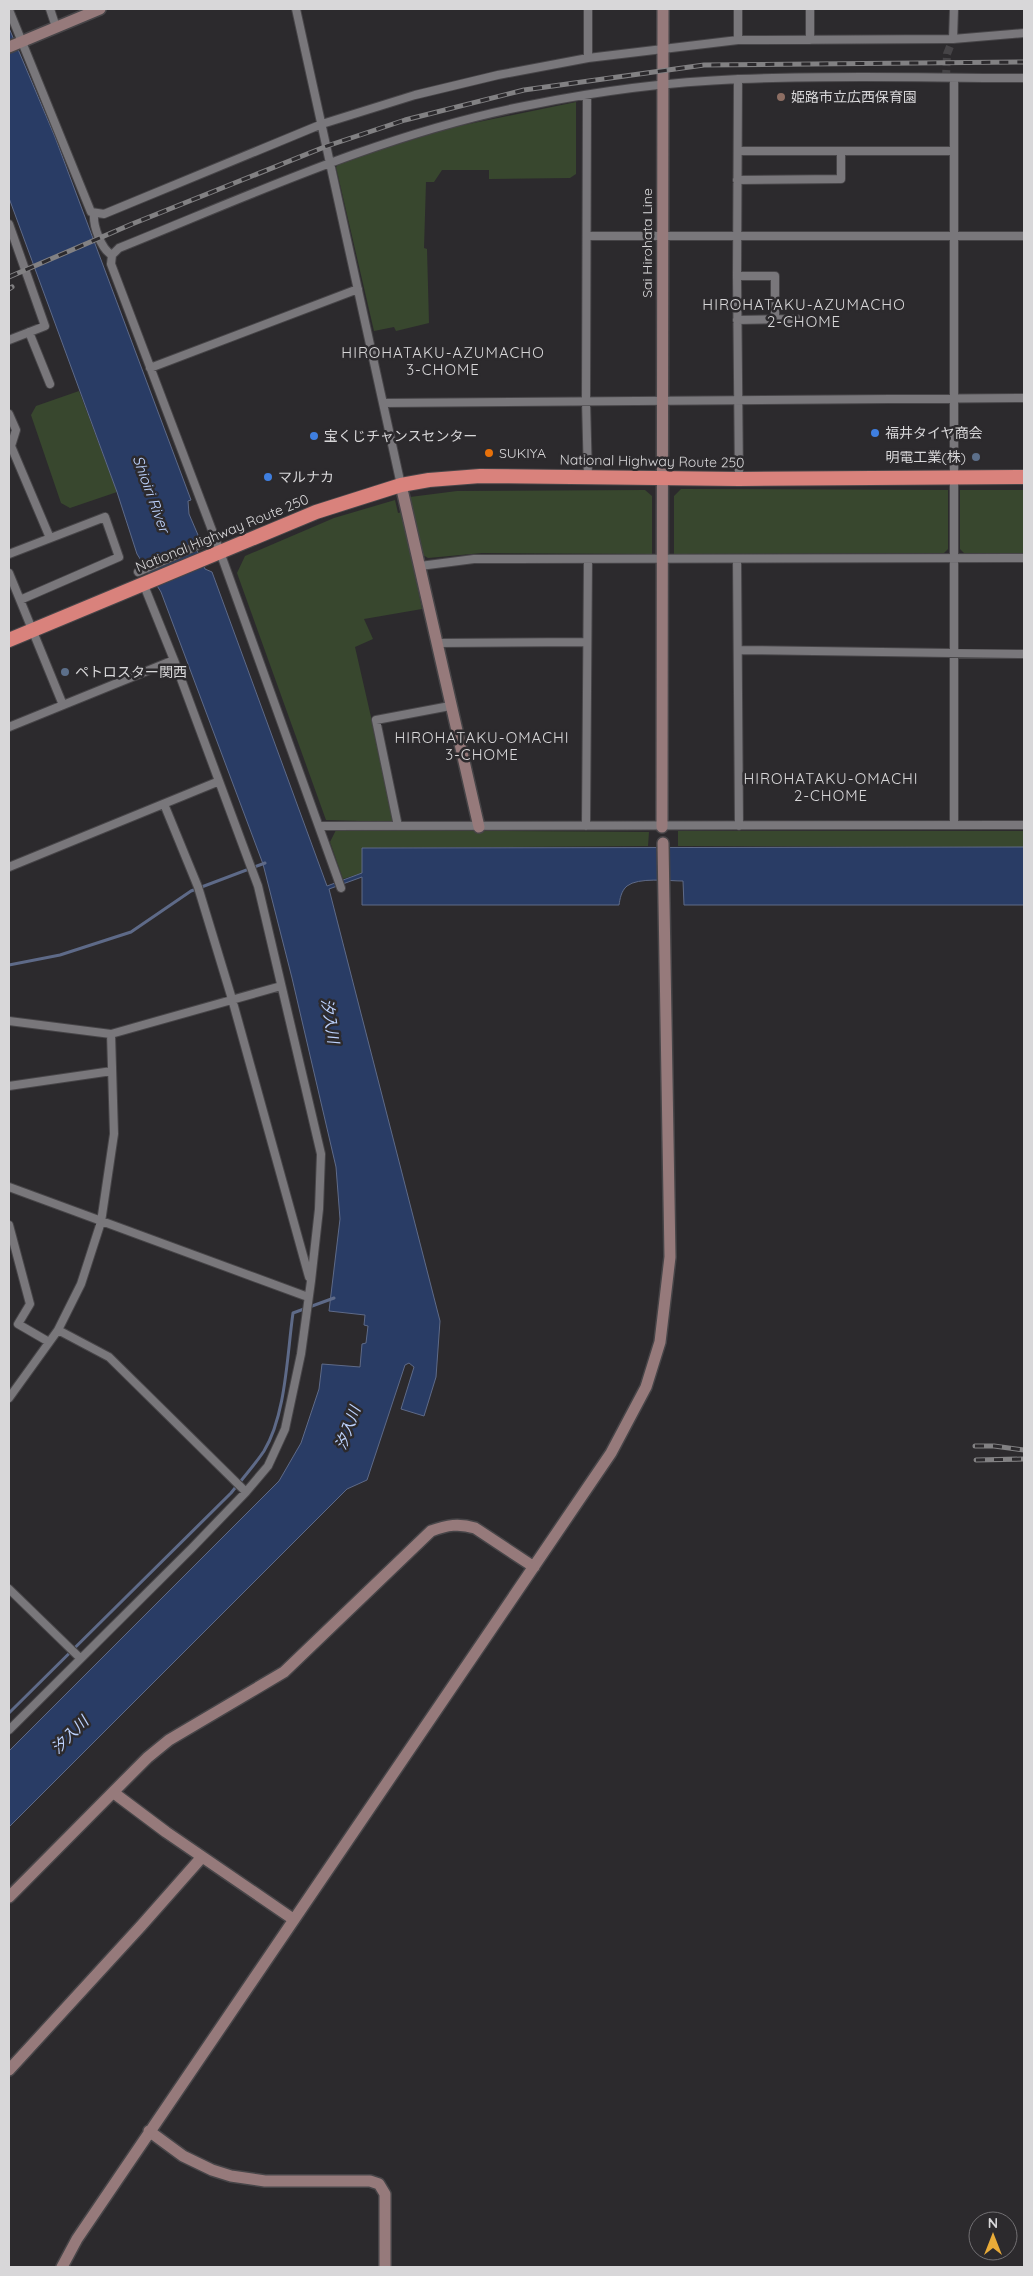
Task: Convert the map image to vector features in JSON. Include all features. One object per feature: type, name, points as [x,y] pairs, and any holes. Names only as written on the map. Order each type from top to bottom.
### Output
[{"type":"highway","name":"National Highway Route 250","points":[[9,640],[140,578],[220,552],[316,512],[401,485],[429,480],[480,476],[739,479],[1024,477]]},
{"type":"street","points":[[50,9],[56,27]]},
{"type":"street","points":[[9,47],[85,12],[100,9]]},
{"type":"street","points":[[296,9],[478,827]]},
{"type":"street","points":[[588,9],[588,58]]},
{"type":"street","name":"Sai Hirohata Line","points":[[662,827],[663,9]]},
{"type":"street","points":[[738,9],[738,40]]},
{"type":"street","points":[[810,9],[810,40]]},
{"type":"street","points":[[953,39],[954,9]]},
{"type":"street","points":[[9,10],[91,212],[94,214],[94,221],[100,238],[107,252],[112,255]]},
{"type":"street","points":[[94,214],[104,214],[322,124],[415,95],[498,75],[588,58],[738,40],[953,39],[1024,34]]},
{"type":"street","points":[[954,78],[954,824]]},
{"type":"street","points":[[340,884],[215,538],[111,264],[112,255],[119,248],[330,163],[467,119],[529,105],[663,84],[738,79],[1024,78]]},
{"type":"street","points":[[738,79],[737,400],[739,479]]},
{"type":"street","points":[[587,96],[586,402],[588,477]]},
{"type":"street","points":[[738,151],[954,151]]},
{"type":"street","points":[[737,180],[841,179],[841,151]]},
{"type":"street","points":[[9,224],[12,245],[45,326],[9,340]]},
{"type":"street","points":[[587,236],[1024,236]]},
{"type":"street","points":[[737,276],[775,276],[776,319]]},
{"type":"street","points":[[150,368],[358,289]]},
{"type":"street","points":[[737,320],[797,319]]},
{"type":"street","points":[[29,332],[50,384]]},
{"type":"street","points":[[383,403],[1024,398]]},
{"type":"street","points":[[9,414],[16,430],[10,446],[50,538]]},
{"type":"street","points":[[9,554],[105,516],[119,557],[20,600]]},
{"type":"street","points":[[9,1730],[246,1492],[268,1466],[285,1430],[301,1354],[319,1208],[321,1154],[258,886],[174,660],[140,578],[215,538]]},
{"type":"street","points":[[420,566],[474,559],[1024,558]]},
{"type":"street","points":[[586,826],[588,560]]},
{"type":"street","points":[[737,560],[739,826]]},
{"type":"street","points":[[9,573],[62,705]]},
{"type":"street","points":[[437,643],[587,642]]},
{"type":"street","points":[[738,650],[1024,654]]},
{"type":"street","points":[[9,727],[174,660]]},
{"type":"street","points":[[398,826],[376,720],[450,706]]},
{"type":"street","points":[[9,867],[218,782]]},
{"type":"street","points":[[164,804],[198,887],[232,1000],[310,1281]]},
{"type":"street","points":[[319,826],[1024,825]]},
{"type":"street","points":[[62,2267],[76,2239],[611,1453],[646,1387],[660,1342],[670,1257],[662,827]]},
{"type":"street","points":[[9,1021],[111,1034],[281,986]]},
{"type":"street","points":[[9,1398],[58,1330],[81,1284],[101,1222],[114,1134],[111,1034]]},
{"type":"street","points":[[9,1086],[112,1071]]},
{"type":"street","points":[[9,1187],[308,1298]]},
{"type":"street","points":[[9,1225],[30,1304],[18,1324],[49,1342]]},
{"type":"street","points":[[58,1330],[109,1357],[246,1492]]},
{"type":"street","points":[[9,1897],[147,1758],[169,1740],[284,1672],[431,1531],[446,1525],[475,1528],[534,1567]]},
{"type":"street","points":[[9,1589],[80,1658]]},
{"type":"street","points":[[114,1793],[293,1919]]},
{"type":"street","points":[[9,2070],[141,1926],[202,1856]]},
{"type":"street","points":[[149,2131],[183,2156],[212,2170],[230,2176],[265,2180],[370,2181],[378,2184],[385,2194],[385,2267]]},
{"type":"green space","points":[[576,102],[576,174],[570,178],[489,179],[489,170],[442,170],[434,182],[426,182],[424,248],[427,249],[429,323],[396,331],[394,327],[374,331],[336,167],[340,162],[454,127]]},
{"type":"green space","points":[[79,391],[117,492],[70,508],[61,503],[31,415],[36,406]]},
{"type":"green space","points":[[681,489],[948,490],[948,549],[944,553],[674,554],[674,496]]},
{"type":"green space","points":[[645,490],[652,496],[652,554],[482,553],[428,558],[423,555],[410,497],[457,491]]},
{"type":"green space","points":[[960,490],[1024,490],[1024,553],[964,553],[960,549]]},
{"type":"green space","points":[[395,500],[398,513],[402,512],[422,609],[364,619],[373,639],[355,647],[395,822],[326,820],[237,573],[245,556],[334,518]]},
{"type":"green space","points":[[336,830],[649,832],[648,846],[362,848],[362,873],[343,879],[330,842]]},
{"type":"green space","points":[[678,831],[1024,831],[1024,847],[678,846]]},
{"type":"water","points":[[9,28],[55,137],[191,500],[188,501],[189,514],[198,535],[195,546],[205,569],[212,572],[327,886],[362,873],[362,848],[1024,847],[1024,905],[684,905],[683,881],[662,880],[646,880],[632,883],[622,893],[619,905],[362,905],[362,877],[329,889],[440,1321],[436,1377],[424,1416],[401,1409],[414,1367],[409,1363],[405,1365],[367,1480],[347,1489],[9,1827],[9,1751],[279,1481],[301,1443],[319,1389],[322,1364],[360,1367],[362,1344],[366,1343],[368,1326],[364,1325],[365,1315],[329,1311],[340,1219],[336,1167],[263,864],[161,592],[137,554],[117,492],[9,198]]},
{"type":"waterway","points":[[9,965],[60,955],[131,932],[191,891],[265,863]]},
{"type":"waterway","points":[[9,1713],[231,1493],[252,1467],[264,1451],[277,1420],[284,1384],[293,1313],[334,1298]]},
{"type":"tunnel","points":[[946,78],[947,54],[953,39]]},
{"type":"railway","points":[[9,277],[132,224],[327,146],[405,120],[524,90],[704,65],[1024,62]]},
{"type":"railway","points":[[975,1446],[994,1446],[1024,1450]]},
{"type":"railway","points":[[976,1460],[1024,1459]]},
{"type":"place","name":"姫路市立広西保育園","points":[[781,97]]},
{"type":"place","name":"福井タイヤ商会","points":[[875,433]]},
{"type":"place","name":"宝くじチャンスセンター","points":[[314,436]]},
{"type":"place","name":"SUKIYA","points":[[489,453]]},
{"type":"place","name":"明電工業(株)","points":[[976,457]]},
{"type":"place","name":"マルナカ","points":[[268,477]]},
{"type":"place","name":"ペトロスター関西","points":[[65,672]]},
{"type":"district","name":"HIROHATAKU-AZUMACHO 2-CHOME","points":[[804,314]]},
{"type":"district","name":"HIROHATAKU-AZUMACHO 3-CHOME","points":[[443,362]]},
{"type":"district","name":"HIROHATAKU-OMACHI 3-CHOME","points":[[482,746]]},
{"type":"district","name":"HIROHATAKU-OMACHI 2-CHOME","points":[[831,788]]},
{"type":"water label","name":"Shioiri River","points":[[151,494]]},
{"type":"water label","name":"汐入川","points":[[330,1021]]},
{"type":"water label","name":"汐入川","points":[[348,1428]]},
{"type":"water label","name":"汐入川","points":[[70,1735]]}]
